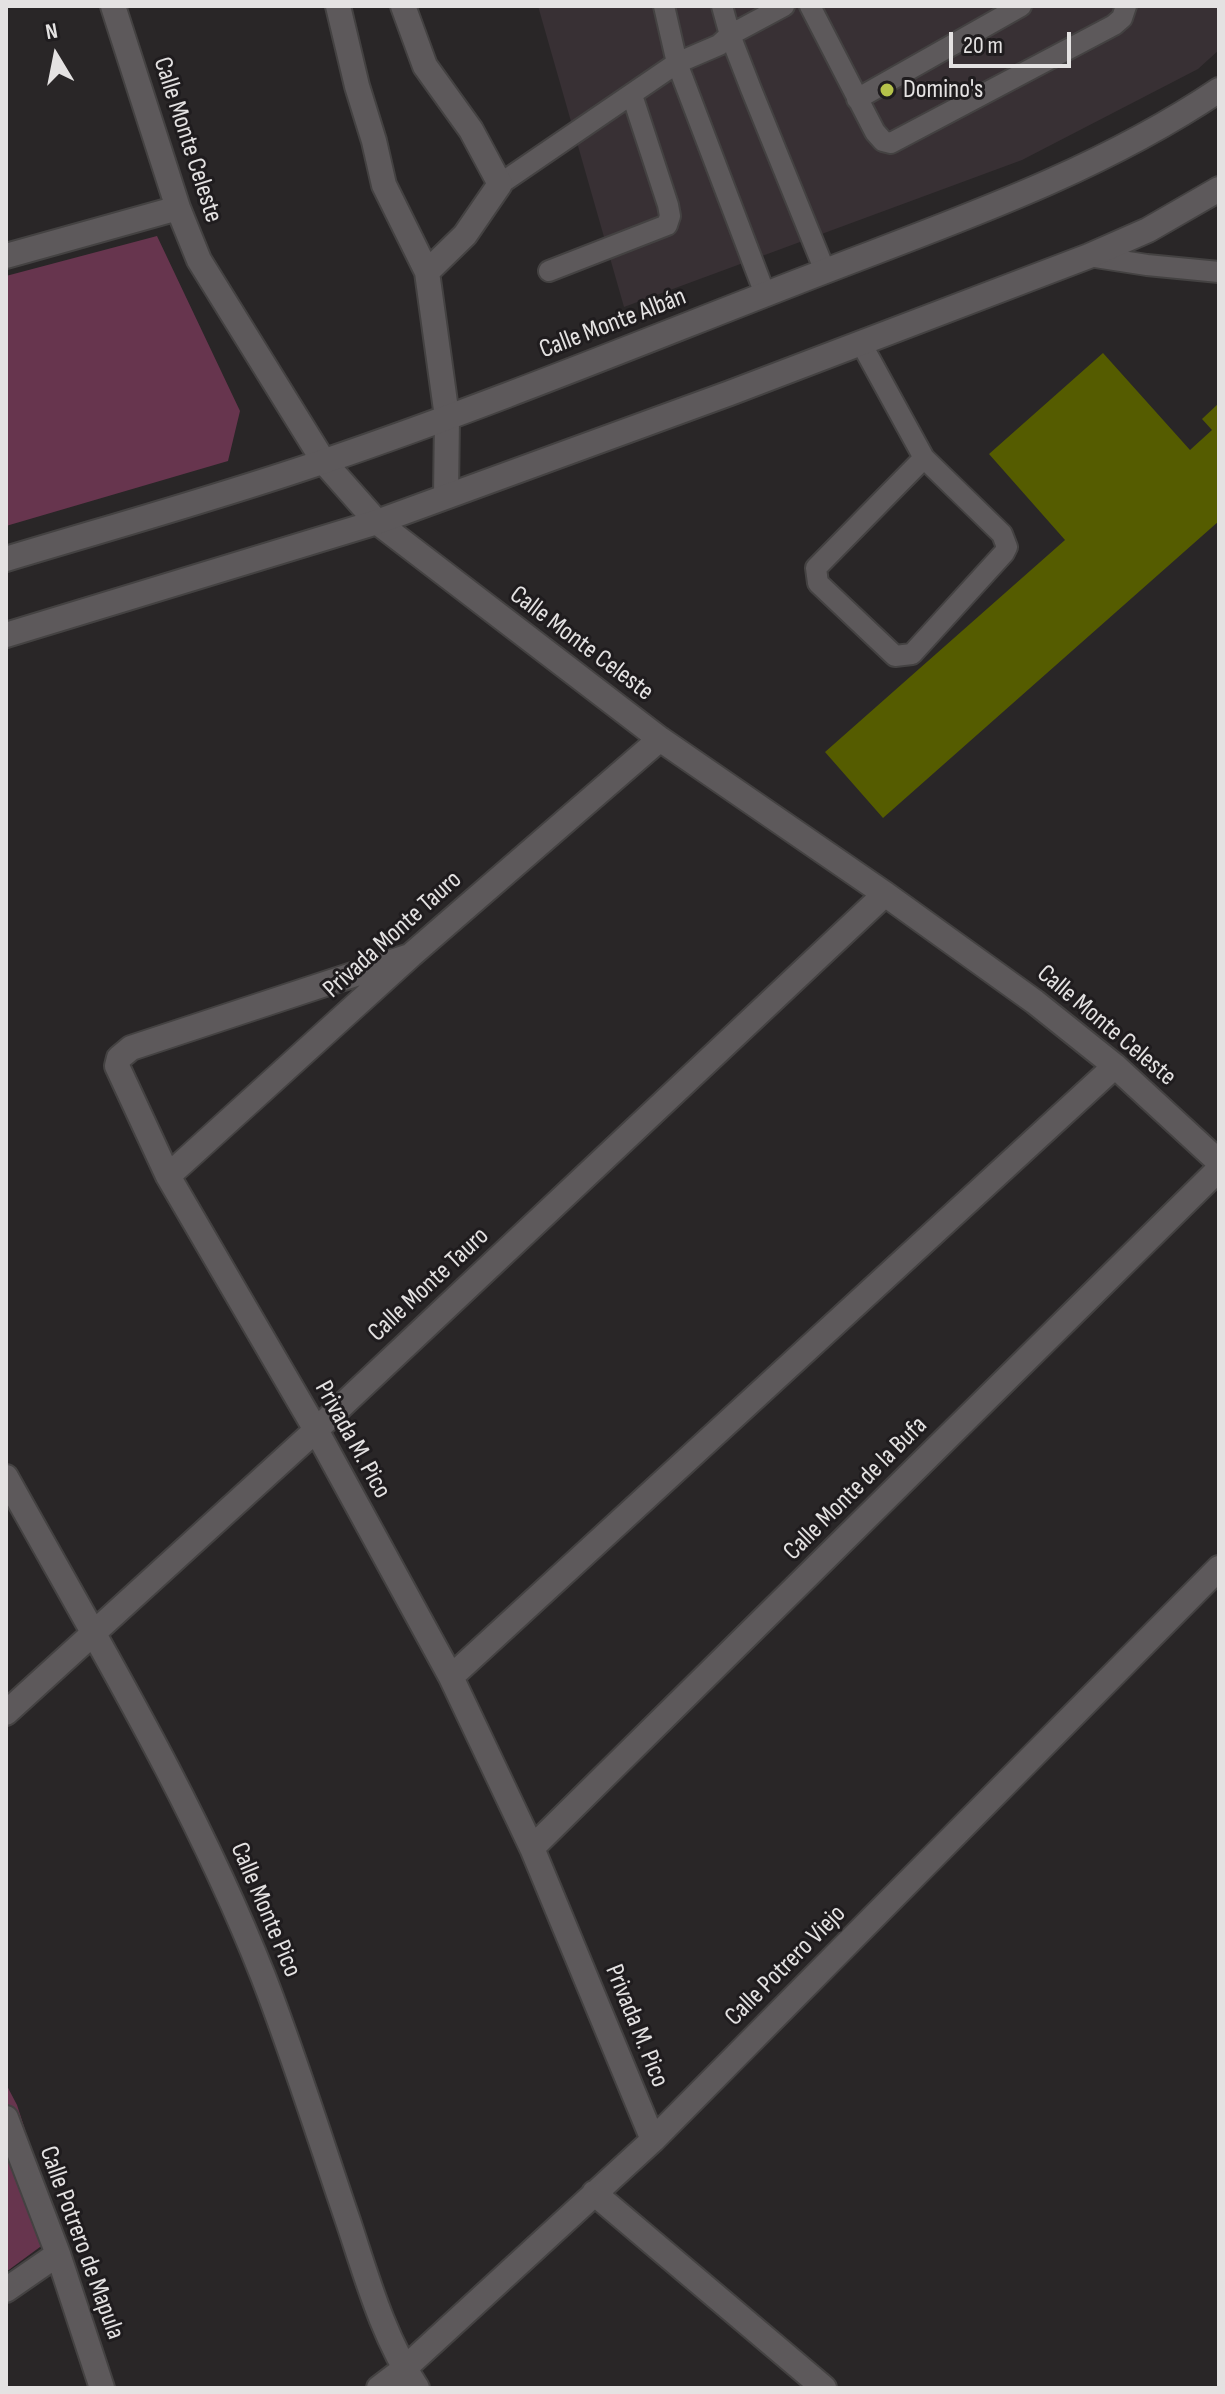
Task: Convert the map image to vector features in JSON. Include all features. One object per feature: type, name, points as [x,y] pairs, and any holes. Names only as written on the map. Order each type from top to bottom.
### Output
[{"type":"street","name":"Calle Monte Celeste","points":[[113,6],[178,208],[199,260],[324,462],[377,522],[660,739],[1035,1002],[1115,1066],[1219,1162]]},
{"type":"street","points":[[338,6],[384,185],[427,272],[447,417],[446,496]]},
{"type":"street","points":[[403,6],[425,66],[471,130],[500,184],[465,235],[427,272]]},
{"type":"street","name":"Calle Monte Albán","points":[[6,559],[324,462],[825,271],[1063,176],[1157,128],[1219,90]]},
{"type":"street","points":[[6,635],[377,522],[1089,256],[1148,230],[1219,189]]},
{"type":"street","points":[[6,256],[178,208]]},
{"type":"street","name":"Privada Monte Tauro","points":[[168,1176],[410,956],[660,739]]},
{"type":"street","name":"Calle Monte Tauro","points":[[6,1713],[316,1430],[885,894]]},
{"type":"street","name":"Privada M. Pico","points":[[410,956],[124,1052],[117,1066],[168,1176],[316,1430],[451,1677],[532,1848],[653,2140]]},
{"type":"street","points":[[451,1677],[1115,1066]]},
{"type":"street","name":"Calle Monte de la Bufa","points":[[532,1848],[1219,1169]]},
{"type":"street","name":"Calle Monte Pico","points":[[6,1477],[156,1742],[226,1886],[292,2055],[376,2303],[410,2378]]},
{"type":"street","name":"Calle Potrero Viejo","points":[[379,2388],[410,2378],[594,2193],[653,2140],[1219,1568]]},
{"type":"street","name":"Calle Potrero de Mapula","points":[[6,2118],[58,2254],[102,2388]]},
{"type":"street","points":[[594,2193],[824,2388]]},
{"type":"street","name":"Calle Potrero de Mapula","points":[[6,2290],[58,2254]]},
{"type":"lane","points":[[664,6],[677,63],[765,294]]},
{"type":"lane","points":[[722,6],[730,35],[825,271]]},
{"type":"lane","points":[[500,184],[677,63],[719,45],[730,35],[784,6]]},
{"type":"lane","points":[[810,6],[875,132],[883,141],[891,143],[1114,25],[1122,18],[1126,6]]},
{"type":"lane","points":[[857,99],[1021,6]]},
{"type":"lane","points":[[549,271],[667,225],[670,216],[668,205],[632,95]]},
{"type":"lane","points":[[1089,256],[1219,272]]},
{"type":"lane","points":[[861,343],[924,458],[1002,534],[1007,547],[912,654],[901,657],[895,656],[818,583],[815,574],[816,568],[924,458]]},
{"type":"shaded area","points":[[538,6],[1219,6],[1219,50],[1198,69],[1022,160],[624,307]]},
{"type":"shaded area","points":[[157,236],[240,411],[228,461],[6,526],[6,276]]},
{"type":"shaded area","points":[[6,2084],[17,2105],[59,2233],[6,2272]]},
{"type":"building","points":[[1103,353],[1190,450],[1212,430],[1202,419],[1219,403],[1219,521],[883,818],[825,752],[1065,540],[989,454]]},
{"type":"place","name":"Domino's","points":[[887,90]]}]
